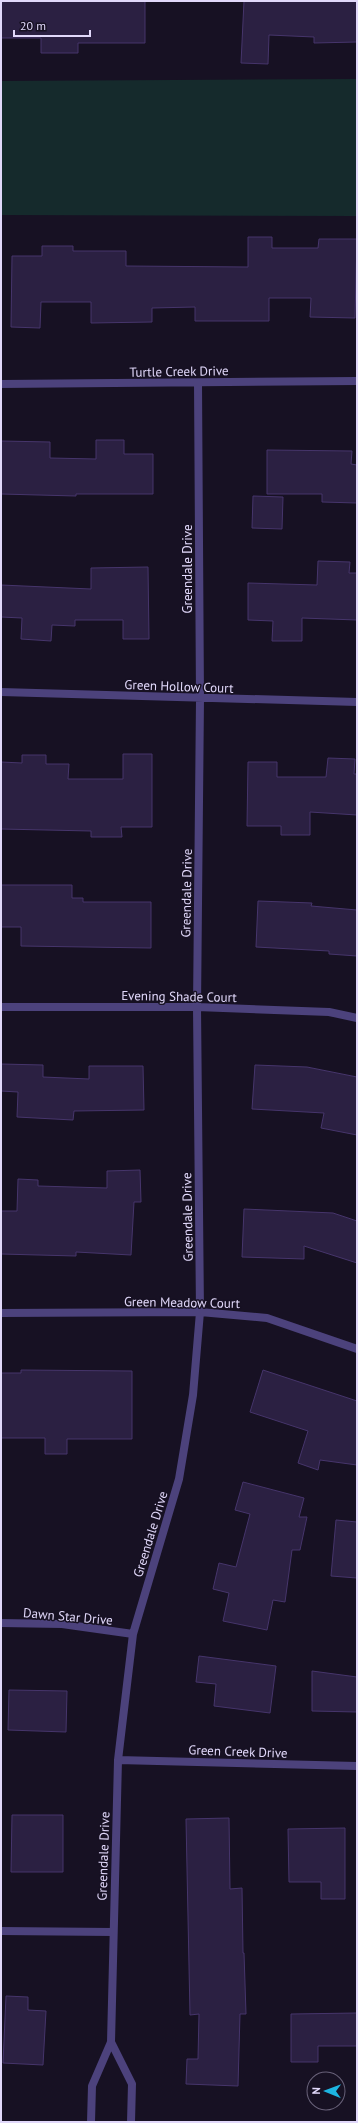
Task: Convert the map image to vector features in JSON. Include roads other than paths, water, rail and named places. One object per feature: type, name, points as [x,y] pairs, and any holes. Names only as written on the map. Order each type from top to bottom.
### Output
[{"type":"street","name":"Turtle Creek Drive","points":[[1,384],[357,381]]},
{"type":"street","name":"Greendale Drive","points":[[91,2122],[92,2086],[111,2042],[118,1760],[133,1634],[179,1479],[193,1395],[200,1312],[197,1007],[200,699],[198,383]]},
{"type":"street","name":"Green Hollow Court","points":[[1,692],[200,699],[357,702]]},
{"type":"street","name":"Evening Shade Court","points":[[1,1007],[197,1007],[329,1012],[357,1018]]},
{"type":"street","name":"Green Meadow Court","points":[[1,1313],[200,1312],[266,1318],[357,1348]]},
{"type":"street","name":"Dawn Star Drive","points":[[1,1623],[62,1624],[133,1634]]},
{"type":"street","name":"Green Creek Drive","points":[[118,1760],[357,1766]]},
{"type":"street","points":[[1,1931],[113,1932]]},
{"type":"street","name":"Greendale Drive","points":[[111,2042],[132,2084],[131,2122]]}]
